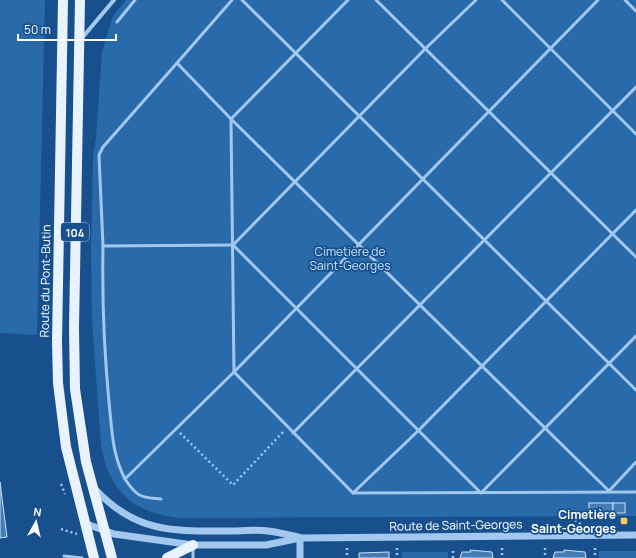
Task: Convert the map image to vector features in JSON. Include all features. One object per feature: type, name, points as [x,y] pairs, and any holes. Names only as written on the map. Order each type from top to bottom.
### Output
[{"type":"main road","name":"Route du Pont-Butin","points":[[63,0],[57,361],[60,407],[66,448],[94,558]]},
{"type":"main road","name":"104","points":[[80,0],[74,365],[80,433],[92,485],[112,558]]},
{"type":"main road","points":[[166,558],[193,545]]},
{"type":"street","points":[[79,41],[114,0]]},
{"type":"street","name":"Route de Saint-Georges","points":[[92,485],[122,513],[136,520],[159,528],[183,531],[267,530],[300,538]]},
{"type":"street","name":"Route de Saint-Georges","points":[[84,523],[104,531],[193,545],[266,545],[300,538],[636,535]]},
{"type":"street","points":[[300,538],[300,558]]},
{"type":"lane","points":[[117,22],[134,0]]},
{"type":"lane","points":[[161,499],[140,497],[125,479],[114,455],[107,381],[102,301],[103,246],[99,155],[103,147],[232,0]]},
{"type":"lane","points":[[242,0],[636,390]]},
{"type":"lane","points":[[348,0],[231,119],[234,372],[353,493],[636,492]]},
{"type":"lane","points":[[376,0],[636,258]]},
{"type":"lane","points":[[103,246],[233,245],[476,0]]},
{"type":"lane","points":[[502,0],[636,134]]},
{"type":"lane","points":[[125,479],[234,372],[598,0]]},
{"type":"lane","points":[[625,0],[636,11]]},
{"type":"lane","points":[[177,63],[231,119],[359,243],[482,367],[609,491]]},
{"type":"lane","points":[[293,433],[636,87]]},
{"type":"lane","points":[[353,493],[418,431],[547,302],[636,210]]},
{"type":"lane","points":[[233,245],[295,309],[481,493]]},
{"type":"lane","points":[[481,493],[636,336]]},
{"type":"lane","points":[[609,491],[636,462]]},
{"type":"lane","points":[[193,545],[193,558]]},
{"type":"lane","points":[[64,556],[82,558]]},
{"type":"path","points":[[176,429],[233,485],[287,427]]},
{"type":"path","points":[[61,529],[77,534]]},
{"type":"path","points":[[347,548],[347,558]]},
{"type":"path","points":[[397,548],[397,558]]},
{"type":"path","points":[[453,548],[453,558]]},
{"type":"path","points":[[502,548],[502,558]]},
{"type":"path","points":[[545,548],[545,558]]},
{"type":"path","points":[[595,548],[595,558]]},
{"type":"green space","points":[[0,0],[45,0],[37,335],[0,333]]},
{"type":"green space","name":"Cimetière de Saint-Georges","points":[[126,0],[636,0],[636,516],[180,518],[149,511],[136,505],[126,497],[117,487],[110,475],[101,445],[92,321],[91,251],[93,158],[96,137],[102,52],[113,16]]},
{"type":"green space","points":[[599,551],[636,551],[636,558],[599,558]]},
{"type":"green space","points":[[402,552],[448,552],[448,558],[402,558]]},
{"type":"building","points":[[0,482],[7,537],[0,538]]},
{"type":"building","points":[[589,503],[613,503],[613,513],[589,513]]},
{"type":"building","points":[[613,503],[625,503],[625,513],[613,513]]},
{"type":"building","points":[[470,550],[492,552],[493,558],[460,558],[462,552],[471,552]]},
{"type":"building","points":[[564,550],[585,552],[586,558],[553,558],[555,552],[564,552]]},
{"type":"building","points":[[389,552],[389,558],[359,558],[359,553]]},
{"type":"place","name":"Cimetière Saint-Georges","points":[[624,521]]}]
